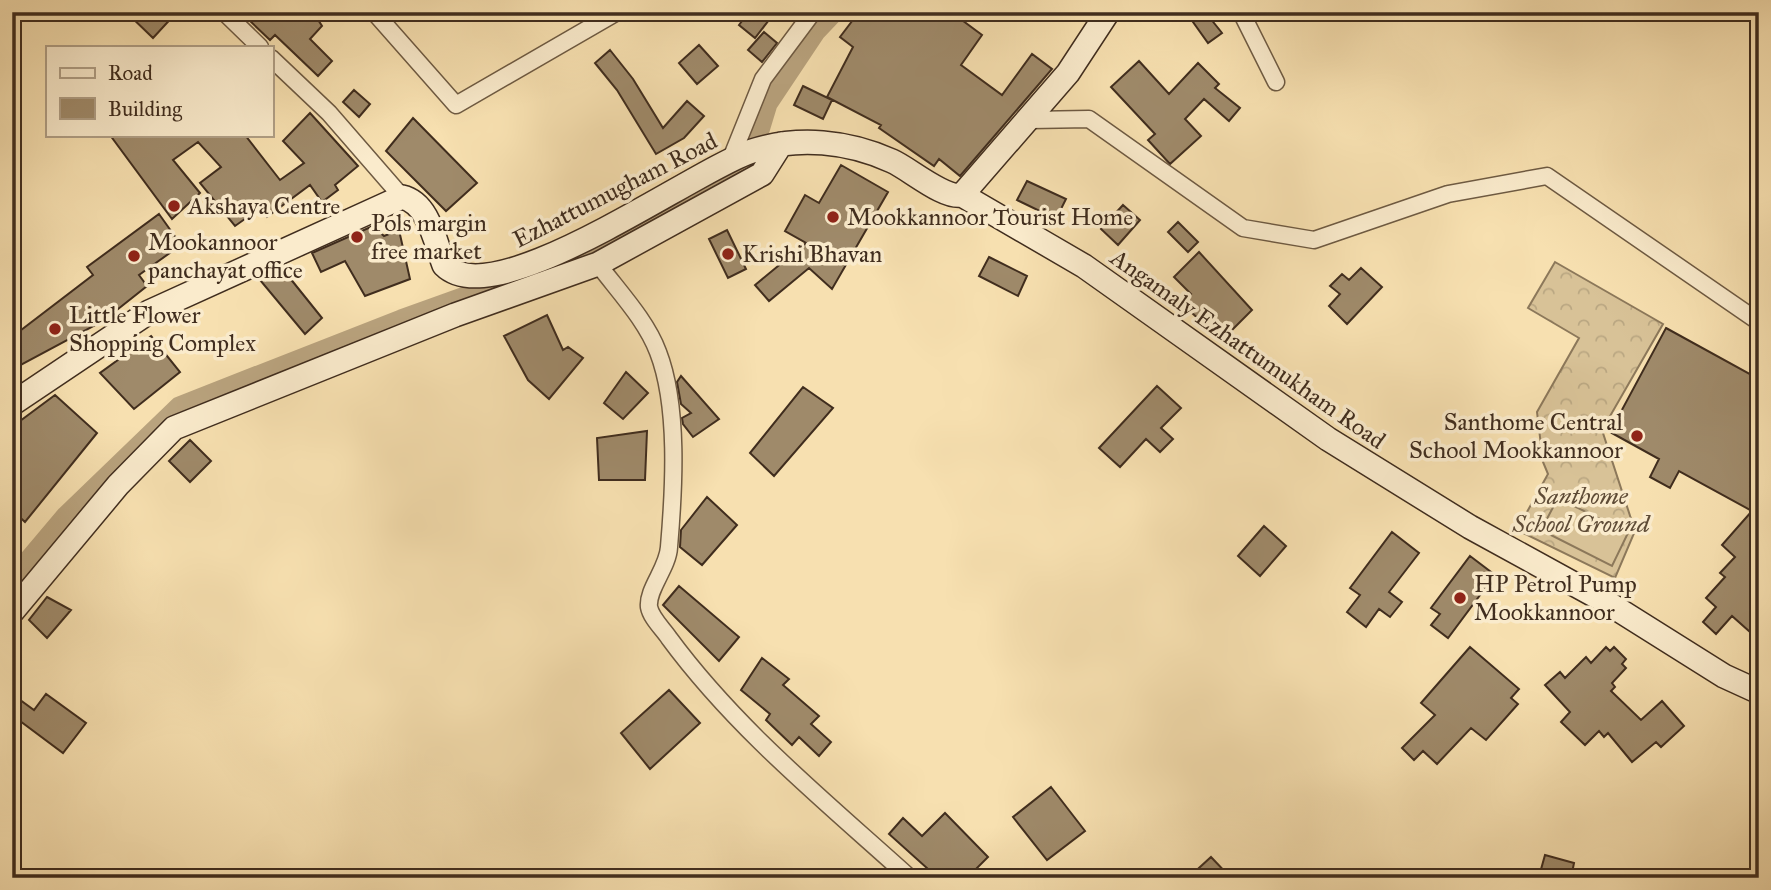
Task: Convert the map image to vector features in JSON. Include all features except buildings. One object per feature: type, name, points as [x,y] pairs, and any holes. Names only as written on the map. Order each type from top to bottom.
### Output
[{"type":"street","points":[[224,12],[259,46]]},
{"type":"street","points":[[374,12],[456,105],[617,12]]},
{"type":"street","points":[[730,161],[763,79],[813,12]]},
{"type":"street","points":[[962,195],[1069,73],[1108,12]]},
{"type":"street","points":[[1241,12],[1276,82]]},
{"type":"street","points":[[12,404],[149,312],[402,197],[329,113],[273,60]]},
{"type":"street","points":[[1030,120],[1089,120],[1243,229],[1314,240],[1448,194],[1547,176],[1759,322]]},
{"type":"street","name":"Angamaly Ezhattumukham Road","points":[[781,144],[819,141],[847,146],[892,161],[951,195],[962,195],[1084,266],[1246,384],[1328,439],[1470,527],[1603,600],[1724,676],[1759,692]]},
{"type":"street","points":[[12,612],[118,485],[174,428],[455,315],[598,264],[762,174],[781,144]]},
{"type":"street","name":"Ezhattumugham Road","points":[[402,197],[413,200],[422,209],[444,265],[450,271],[457,275],[503,275],[551,257],[730,161],[781,144]]},
{"type":"street","points":[[598,264],[652,339],[664,373],[674,441],[670,543],[666,567],[650,597],[652,615],[700,680],[786,766],[910,878]]},
{"type":"green space","name":"Santhome School Ground","points":[[1555,262],[1663,324],[1602,430],[1635,531],[1615,578],[1517,530],[1548,474],[1543,462],[1537,412],[1579,338],[1528,308]]},
{"type":"green space","points":[[1558,498],[1628,533],[1612,566],[1541,530]]},
{"type":"waterway","points":[[754,150],[768,104],[816,32],[835,12]]},
{"type":"waterway","points":[[12,579],[66,515],[179,406],[401,319],[602,247],[748,169],[754,151]]},
{"type":"place","name":"Akshaya Centre","points":[[174,206]]},
{"type":"place","name":"Mookkannoor Tourist Home","points":[[833,217]]},
{"type":"place","name":"Pols margin free market","points":[[357,237]]},
{"type":"place","name":"Krishi Bhavan","points":[[728,254]]},
{"type":"place","name":"Mookannoor panchayat office","points":[[134,256]]},
{"type":"place","name":"Little Flower Shopping Complex","points":[[55,329]]},
{"type":"place","name":"Santhome Central School Mookkannoor","points":[[1637,436]]},
{"type":"place","name":"HP Petrol Pump Mookkannoor","points":[[1460,598]]}]
